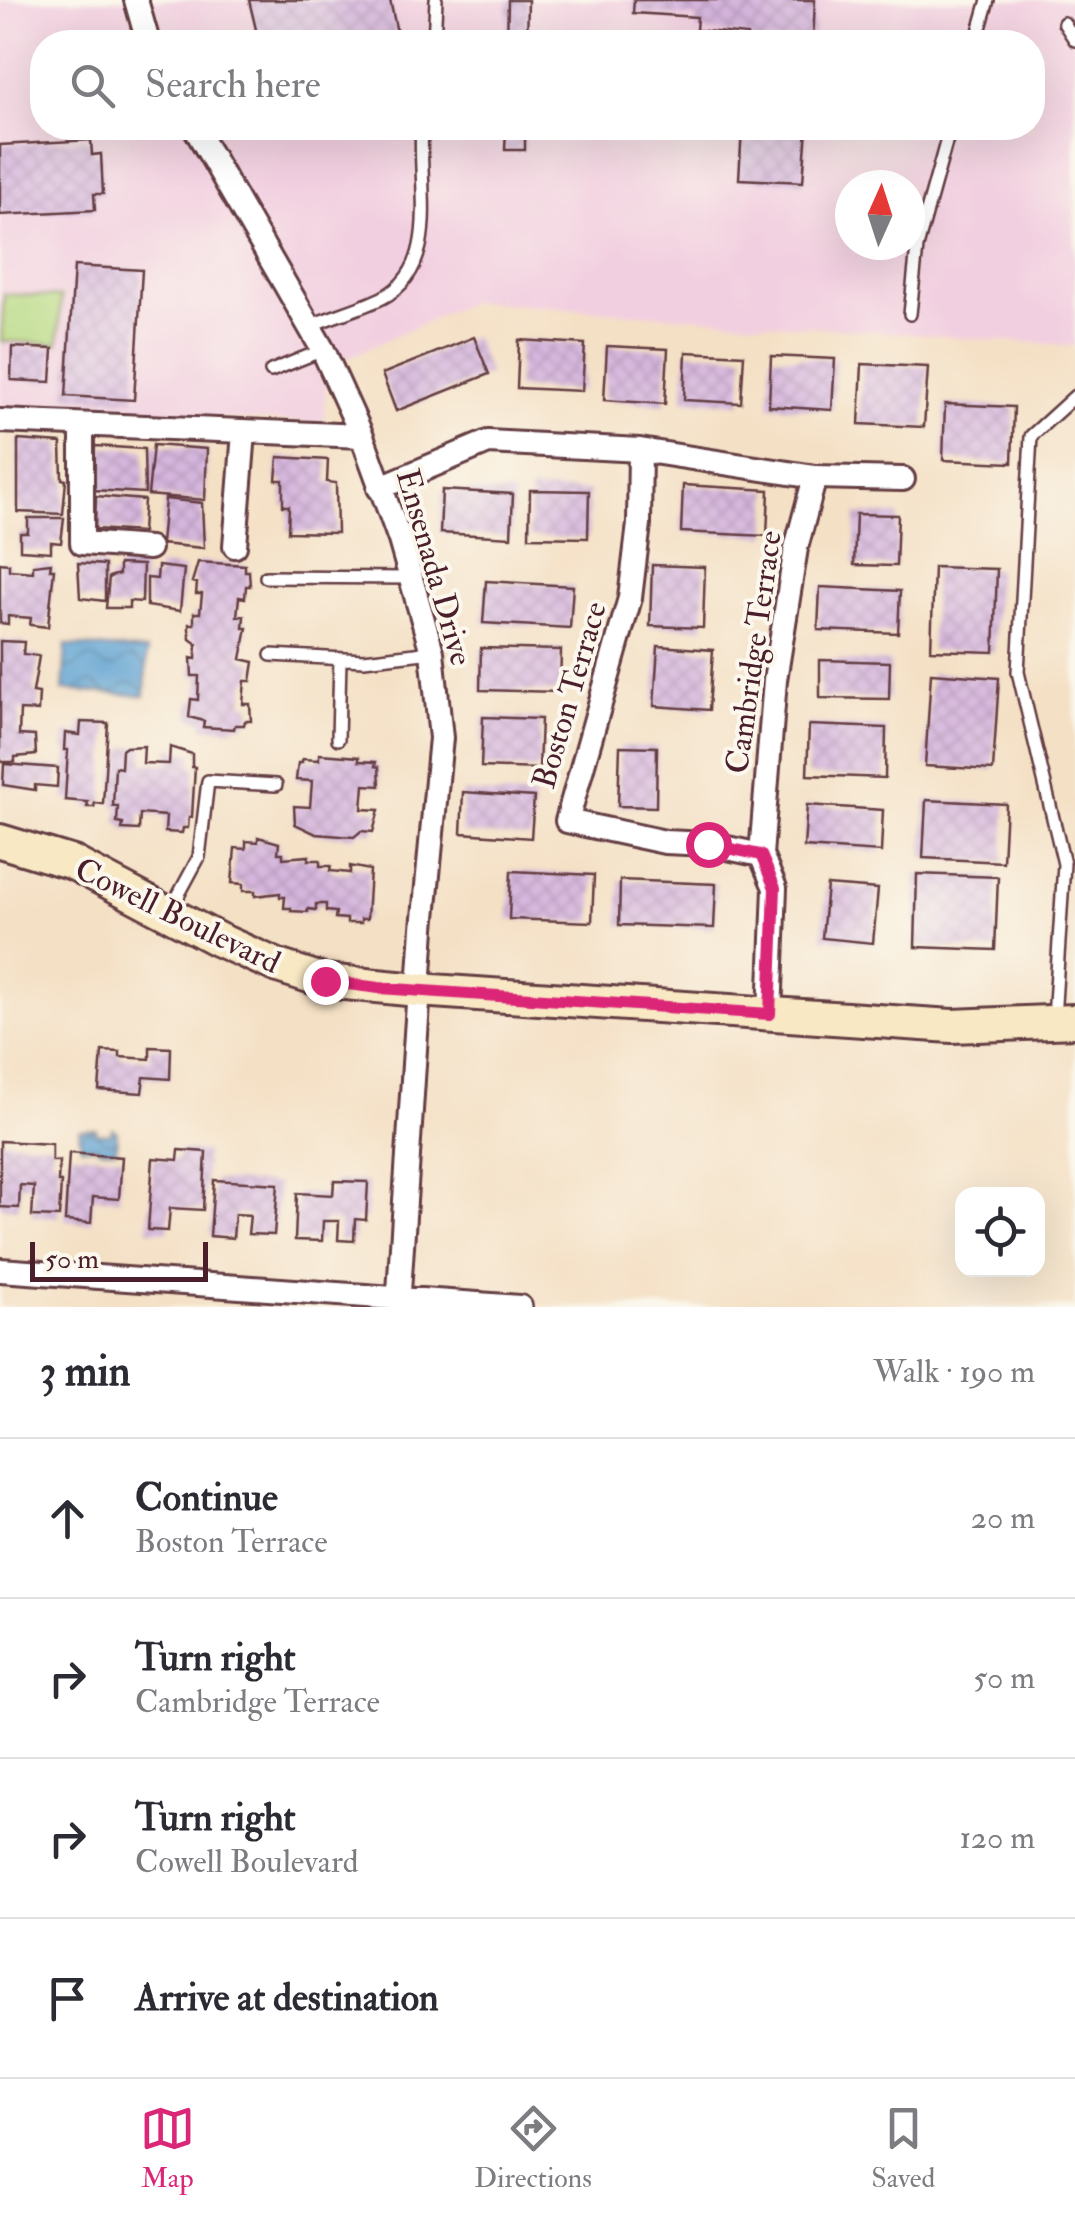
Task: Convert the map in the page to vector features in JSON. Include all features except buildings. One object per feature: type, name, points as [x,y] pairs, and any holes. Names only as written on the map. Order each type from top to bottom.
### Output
[{"type":"main road","name":"Cowell Boulevard","points":[[0,842],[73,863],[217,939],[325,981],[952,1026],[1065,1022]]},
{"type":"street","points":[[136,0],[145,30]]},
{"type":"street","name":"Ensenada Drive","points":[[203,140],[323,350],[362,436],[400,540],[432,652],[441,738],[418,990],[398,1303]]},
{"type":"street","points":[[0,421],[362,436]]},
{"type":"street","points":[[82,424],[82,543],[149,548]]},
{"type":"street","points":[[235,546],[244,432]]},
{"type":"street","points":[[379,488],[488,442],[640,450],[815,477],[903,479]]},
{"type":"street","name":"Boston Terrace","points":[[640,450],[639,524],[630,598],[568,821],[665,842],[708,844],[761,855]]},
{"type":"street","name":"Cambridge Terrace","points":[[770,1014],[775,888],[761,855],[775,680],[796,548],[815,477]]},
{"type":"street","points":[[0,1270],[398,1303],[520,1307]]},
{"type":"lane","points":[[435,30],[436,0]]},
{"type":"lane","points":[[979,30],[988,0]]},
{"type":"lane","points":[[1064,23],[1075,40]]},
{"type":"lane","points":[[309,326],[382,298],[405,282],[416,267],[421,246],[422,140]]},
{"type":"lane","points":[[910,314],[917,247],[947,140]]},
{"type":"lane","points":[[271,371],[323,350]]},
{"type":"lane","points":[[1065,1022],[1054,984],[1070,863],[1018,672],[1031,436],[1075,396]]},
{"type":"lane","points":[[266,578],[408,578]]},
{"type":"lane","points":[[271,656],[364,660],[432,652]]},
{"type":"lane","points":[[338,739],[340,659]]},
{"type":"lane","points":[[169,913],[199,858],[208,781],[276,784]]},
{"type":"shaded area","points":[[0,0],[1075,0],[1075,346],[471,301],[328,367],[323,423],[0,409]]},
{"type":"green space","points":[[4,294],[61,297],[58,344],[1,341]]},
{"type":"water","points":[[66,645],[147,651],[145,696],[63,690]]},
{"type":"water","points":[[112,1128],[117,1132],[116,1150],[81,1147],[79,1130],[96,1129],[96,1133],[111,1134]]},
{"type":"route","points":[[325,981],[770,1014],[775,888],[761,855],[708,844]]}]
